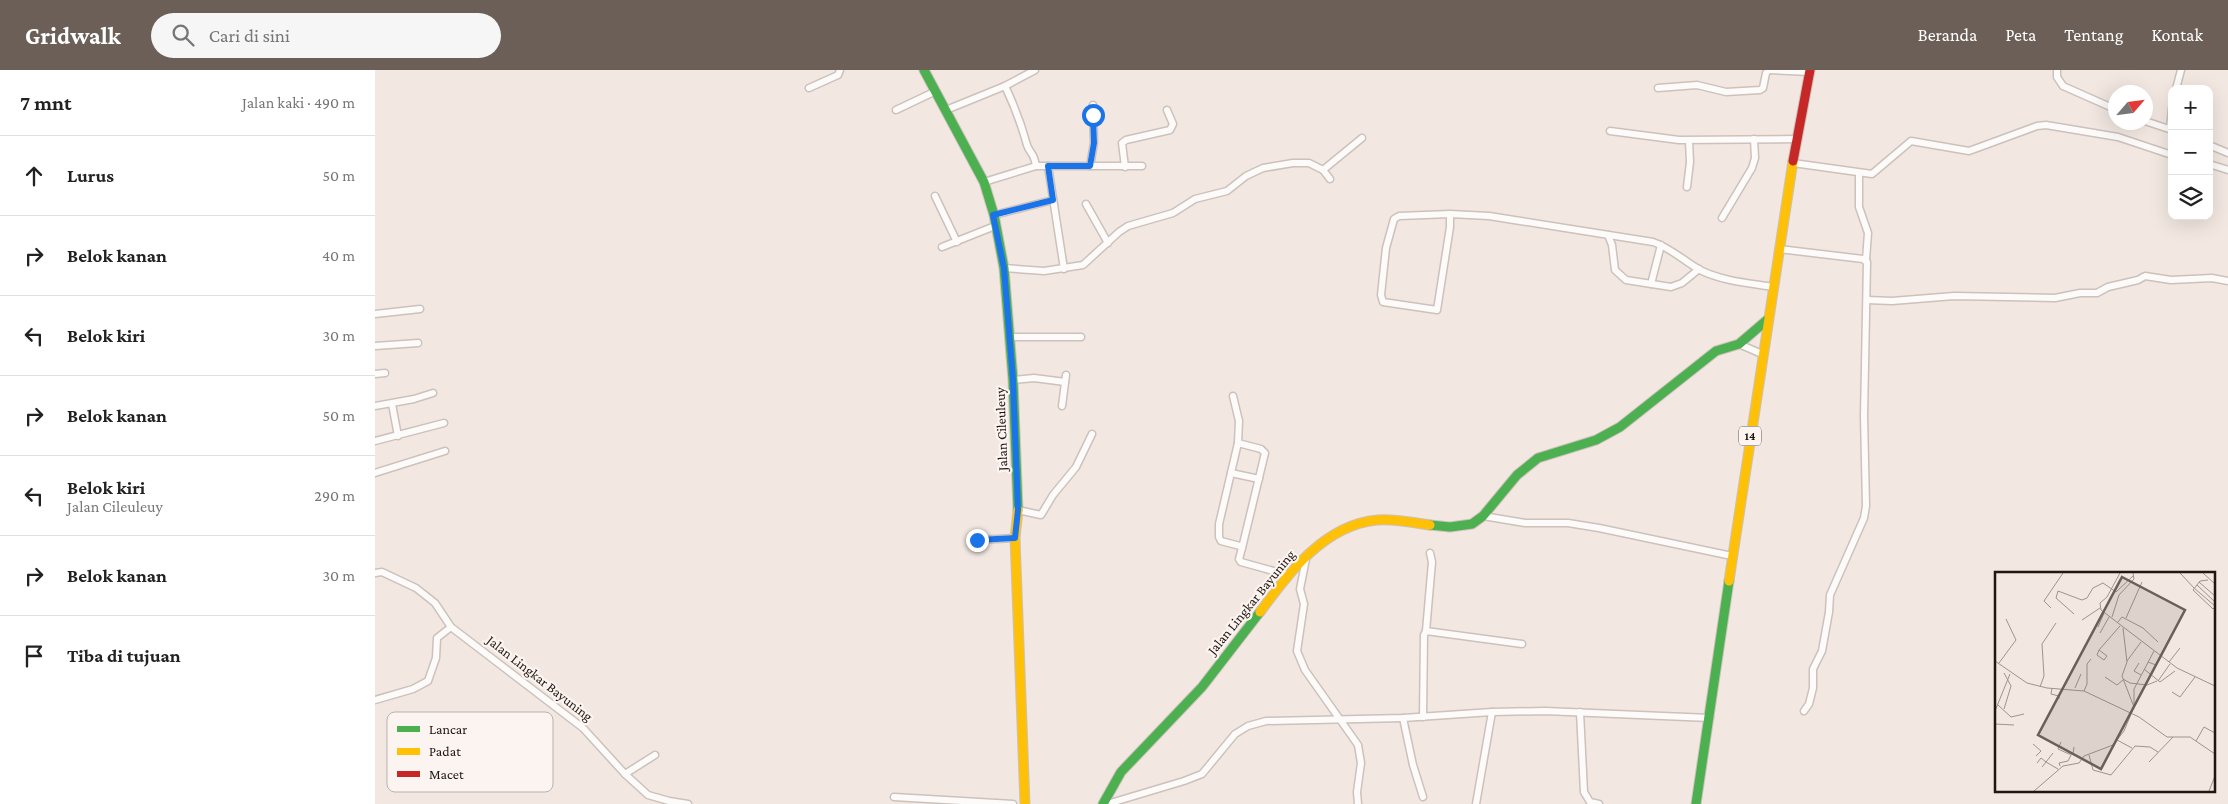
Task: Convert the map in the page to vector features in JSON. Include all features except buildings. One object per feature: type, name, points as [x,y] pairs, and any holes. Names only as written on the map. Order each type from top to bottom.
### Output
[{"type":"main road","name":"Jalan Cileuleuy","points":[[924,70],[984,182],[1004,268],[1013,380],[1018,510],[1015,538],[1025,804]]},
{"type":"main road","name":"14","points":[[1696,804],[1767,320],[1810,71]]},
{"type":"main road","name":"Jalan Lingkar Bayuning","points":[[1103,804],[1121,772],[1202,687],[1288,575],[1307,554],[1349,528],[1377,520],[1450,527],[1471,524],[1483,516],[1517,476],[1538,458],[1596,440],[1620,427],[1716,351],[1739,344],[1767,320]]},
{"type":"street","points":[[809,88],[838,74],[840,70]]},
{"type":"street","points":[[945,110],[1005,86],[1035,70]]},
{"type":"street","points":[[1658,88],[1697,85],[1726,92],[1760,90],[1763,88],[1766,72],[1770,70],[1810,71]]},
{"type":"street","points":[[2057,70],[2057,77],[2063,86],[2108,106]]},
{"type":"street","points":[[2177,85],[2181,70]]},
{"type":"street","points":[[1005,86],[1018,112],[1027,146],[1035,155],[1036,166]]},
{"type":"street","points":[[896,110],[935,91]]},
{"type":"street","points":[[1090,166],[1094,143],[1093,105]]},
{"type":"street","points":[[1125,167],[1122,143],[1126,140],[1170,130],[1173,124],[1167,110]]},
{"type":"street","points":[[2153,123],[2168,128]]},
{"type":"street","points":[[1793,162],[1872,174],[1911,141],[1969,151],[2037,126],[2046,125],[2118,137],[2168,153]]},
{"type":"street","points":[[1610,131],[1689,140],[1797,139]]},
{"type":"street","points":[[1323,170],[1362,138]]},
{"type":"street","points":[[1722,218],[1752,168],[1755,158],[1754,139]]},
{"type":"street","points":[[1687,187],[1690,162],[1689,140]]},
{"type":"street","points":[[2213,147],[2228,153]]},
{"type":"street","points":[[1004,268],[1043,271],[1064,269],[1088,263],[1128,226],[1173,213],[1195,200],[1227,191],[1256,170],[1300,162],[1323,170],[1330,179]]},
{"type":"street","points":[[2213,165],[2228,170]]},
{"type":"street","points":[[984,182],[1036,166],[1142,166]]},
{"type":"street","points":[[1048,166],[1064,269]]},
{"type":"street","points":[[1804,711],[1809,704],[1813,688],[1813,669],[1822,650],[1830,596],[1865,512],[1867,233],[1859,207],[1859,173]]},
{"type":"street","points":[[935,196],[957,242]]},
{"type":"street","points":[[993,215],[1053,200]]},
{"type":"street","points":[[1086,204],[1108,243]]},
{"type":"street","points":[[1449,214],[1450,227],[1437,310],[1383,302],[1381,295],[1386,248],[1393,220],[1399,216],[1449,214],[1489,216],[1661,245],[1699,270],[1730,280],[1773,287]]},
{"type":"street","points":[[942,247],[995,226]]},
{"type":"street","points":[[1608,235],[1612,245],[1615,270],[1619,276],[1626,280],[1676,286],[1699,270]]},
{"type":"street","points":[[1651,284],[1661,245]]},
{"type":"street","points":[[1779,249],[1866,260]]},
{"type":"street","points":[[1867,300],[1892,301],[1954,296],[2055,298],[2080,293],[2097,293],[2108,287],[2138,280],[2145,276],[2171,280],[2212,278],[2228,281]]},
{"type":"street","points":[[375,314],[421,309]]},
{"type":"street","points":[[1010,337],[1081,337]]},
{"type":"street","points":[[375,346],[419,343]]},
{"type":"street","points":[[1739,344],[1762,354]]},
{"type":"street","points":[[375,374],[385,374]]},
{"type":"street","points":[[1013,380],[1065,378],[1062,406]]},
{"type":"street","points":[[375,406],[392,404],[433,393]]},
{"type":"street","points":[[1233,396],[1239,421],[1239,444],[1217,533],[1221,541],[1236,544],[1242,548]]},
{"type":"street","points":[[392,404],[398,436]]},
{"type":"street","points":[[375,441],[444,423]]},
{"type":"street","points":[[1018,510],[1041,515],[1053,495],[1074,471],[1092,434]]},
{"type":"street","points":[[1239,444],[1264,451],[1239,559],[1241,562],[1288,575]]},
{"type":"street","points":[[375,473],[445,451]]},
{"type":"street","points":[[1231,472],[1259,479]]},
{"type":"street","points":[[1483,516],[1525,523],[1569,523],[1732,556]]},
{"type":"street","points":[[977,540],[1015,538]]},
{"type":"street","points":[[1423,717],[1424,635],[1426,631],[1432,562],[1430,553]]},
{"type":"street","points":[[1307,554],[1299,589],[1304,604],[1297,651],[1305,670],[1341,720],[1360,752],[1358,804]]},
{"type":"street","name":"Jalan Lingkar Bayuning","points":[[375,573],[382,572],[416,588],[435,603],[451,627],[583,728],[627,776],[649,795],[688,804]]},
{"type":"street","points":[[375,700],[413,689],[428,681],[436,658],[437,638],[451,627]]},
{"type":"street","points":[[1426,631],[1522,644]]},
{"type":"street","points":[[1107,804],[1184,782],[1202,774],[1235,734],[1248,726],[1267,721],[1403,718],[1492,712],[1580,712],[1710,718]]},
{"type":"street","points":[[1476,804],[1492,712]]},
{"type":"street","points":[[1580,712],[1584,792],[1590,802],[1599,804]]},
{"type":"street","points":[[1403,718],[1413,765],[1423,797]]},
{"type":"street","points":[[627,776],[655,755]]},
{"type":"street","points":[[894,797],[1013,804]]},
{"type":"traffic: fast","points":[[924,70],[984,182],[994,215],[1004,268],[1013,380],[1018,510]]},
{"type":"traffic: fast","points":[[1430,525],[1450,527],[1472,524],[1483,516],[1517,475],[1538,458],[1596,440],[1620,427],[1716,351],[1739,344],[1767,320]]},
{"type":"traffic: fast","points":[[1696,804],[1729,581]]},
{"type":"traffic: fast","points":[[1103,804],[1121,772],[1202,687],[1260,612]]},
{"type":"traffic: slow","points":[[1729,581],[1793,161]]},
{"type":"traffic: slow","points":[[1018,510],[1015,538],[1025,804]]},
{"type":"traffic: slow","points":[[1260,612],[1296,567],[1324,541],[1340,531],[1358,524],[1377,520],[1397,520],[1430,525]]},
{"type":"traffic: jam","points":[[1793,161],[1810,70]]},
{"type":"route","points":[[977,540],[1015,538],[1018,510],[1013,380],[1004,268],[993,215],[1053,200],[1048,166],[1090,166],[1094,143],[1093,115]]}]
